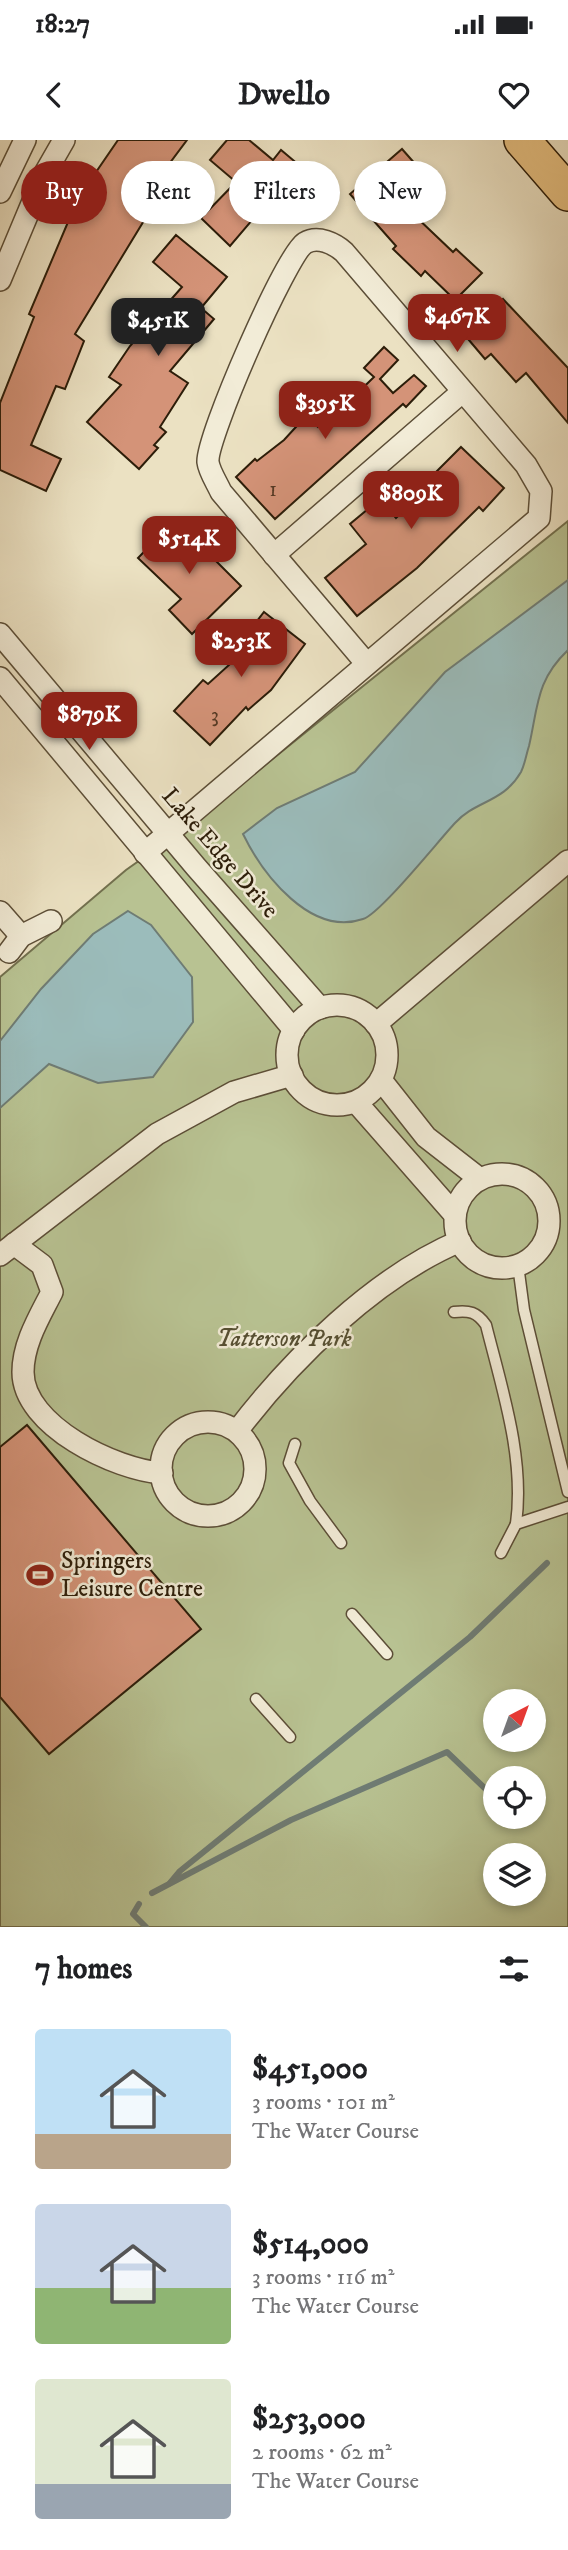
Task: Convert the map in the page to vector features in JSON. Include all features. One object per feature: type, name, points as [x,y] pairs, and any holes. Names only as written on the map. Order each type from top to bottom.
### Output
[{"type":"main road","points":[[522,140],[568,193]]},
{"type":"street","points":[[0,192],[25,140]]},
{"type":"street","points":[[0,280],[44,175],[64,140]]},
{"type":"street","points":[[145,853],[539,519],[541,491],[526,465],[344,252],[335,244],[323,241],[304,244],[285,270],[221,414],[208,462],[221,492],[366,663]]},
{"type":"street","points":[[274,555],[462,392]]},
{"type":"street","name":"Lake Edge Drive","points":[[0,634],[168,834],[320,1008]]},
{"type":"street","points":[[0,678],[294,1030]]},
{"type":"street","points":[[376,1024],[568,861]]},
{"type":"street","points":[[0,912],[15,944],[51,921]]},
{"type":"street","points":[[335,1005],[351,1007],[365,1013],[376,1024],[387,1051],[381,1080],[375,1089],[356,1102],[344,1105],[319,1102],[307,1095],[292,1076],[288,1045],[294,1030],[305,1017],[320,1008],[335,1005]]},
{"type":"street","points":[[162,1473],[148,1472],[101,1456],[54,1427],[33,1403],[23,1373],[30,1337],[52,1292],[42,1265],[7,1249],[157,1134],[234,1092],[292,1076]]},
{"type":"street","points":[[381,1080],[426,1137],[480,1180]]},
{"type":"street","points":[[356,1102],[454,1215],[460,1241],[468,1253],[491,1267],[518,1265],[531,1258],[548,1233],[549,1217],[545,1202],[537,1189],[510,1174],[495,1174],[480,1180],[462,1196],[454,1215]]},
{"type":"street","points":[[237,1431],[307,1349],[371,1296],[460,1241]]},
{"type":"street","points":[[194,1424],[222,1424],[237,1431],[254,1456],[252,1483],[240,1504],[215,1514],[201,1515],[186,1510],[172,1500],[162,1473],[164,1451],[170,1441],[194,1424]]},
{"type":"lane","points":[[518,1265],[524,1310],[568,1492]]},
{"type":"lane","points":[[454,1312],[467,1310],[480,1316],[486,1325],[518,1463],[521,1491],[516,1524],[501,1553]]},
{"type":"lane","points":[[295,1444],[289,1464],[310,1501],[341,1543]]},
{"type":"lane","points":[[516,1524],[568,1507]]},
{"type":"lane","points":[[352,1614],[387,1654]]},
{"type":"lane","points":[[256,1699],[290,1737]]},
{"type":"green space","name":"Tatterson Park","points":[[568,521],[568,1927],[0,1927],[0,977],[126,870],[198,819]]},
{"type":"water","points":[[568,580],[568,650],[544,683],[524,763],[514,782],[498,796],[463,815],[395,891],[363,919],[344,922],[325,919],[307,911],[291,899],[263,867],[243,834],[277,808],[355,772],[445,672]]},
{"type":"water","points":[[128,911],[151,925],[192,977],[193,1022],[153,1077],[98,1083],[49,1064],[0,1108],[0,1041],[41,989],[93,934]]},
{"type":"building","points":[[118,140],[187,140],[171,161],[121,161],[121,224],[142,224],[75,334],[84,341],[65,389],[56,386],[31,445],[61,459],[46,491],[0,470],[0,403],[34,317],[29,314],[67,224],[107,224],[107,161],[104,161]]},
{"type":"building","points":[[227,140],[249,140],[273,160],[281,150],[294,161],[229,161],[229,176],[215,164],[215,161],[210,160]]},
{"type":"building","points":[[402,149],[413,161],[388,161]]},
{"type":"building","points":[[229,189],[229,224],[249,224],[230,246],[207,224],[215,224],[215,204]]},
{"type":"building","points":[[377,224],[424,224],[453,252],[456,249],[482,273],[455,300],[425,271],[421,276],[393,249],[396,246]]},
{"type":"building","points":[[176,235],[227,277],[201,308],[214,319],[170,371],[188,383],[160,427],[166,432],[154,445],[158,448],[139,469],[87,422],[121,385],[109,377],[130,346],[182,287],[153,262]]},
{"type":"building","points":[[503,299],[568,368],[568,423],[526,373],[516,382],[491,354],[485,359],[463,333]]},
{"type":"building","points":[[384,347],[398,360],[380,379],[393,393],[414,375],[426,386],[406,407],[403,404],[275,519],[236,477],[255,459],[257,461],[284,440],[306,416],[318,427],[341,409],[374,377],[364,368]]},
{"type":"building","points":[[461,447],[504,488],[483,511],[479,507],[417,568],[357,616],[325,578],[366,544],[350,524],[380,499],[396,518],[440,476],[436,472]]},
{"type":"building","points":[[175,520],[241,586],[192,634],[169,610],[181,599],[138,558]]},
{"type":"building","points":[[264,612],[305,644],[271,690],[248,710],[246,707],[210,745],[174,711],[203,680],[208,684],[229,665],[220,655],[231,645],[235,649]]},
{"type":"building","points":[[27,1425],[201,1629],[49,1754],[0,1697],[0,1447]]},
{"type":"waterway","points":[[170,1883],[180,1871],[470,1637],[547,1563]]},
{"type":"waterway","points":[[152,1893],[291,1820],[447,1752],[483,1786]]},
{"type":"waterway","points":[[139,1904],[133,1914],[146,1927]]},
{"type":"place","name":"Springers Leisure Centre","points":[[40,1575]]}]
